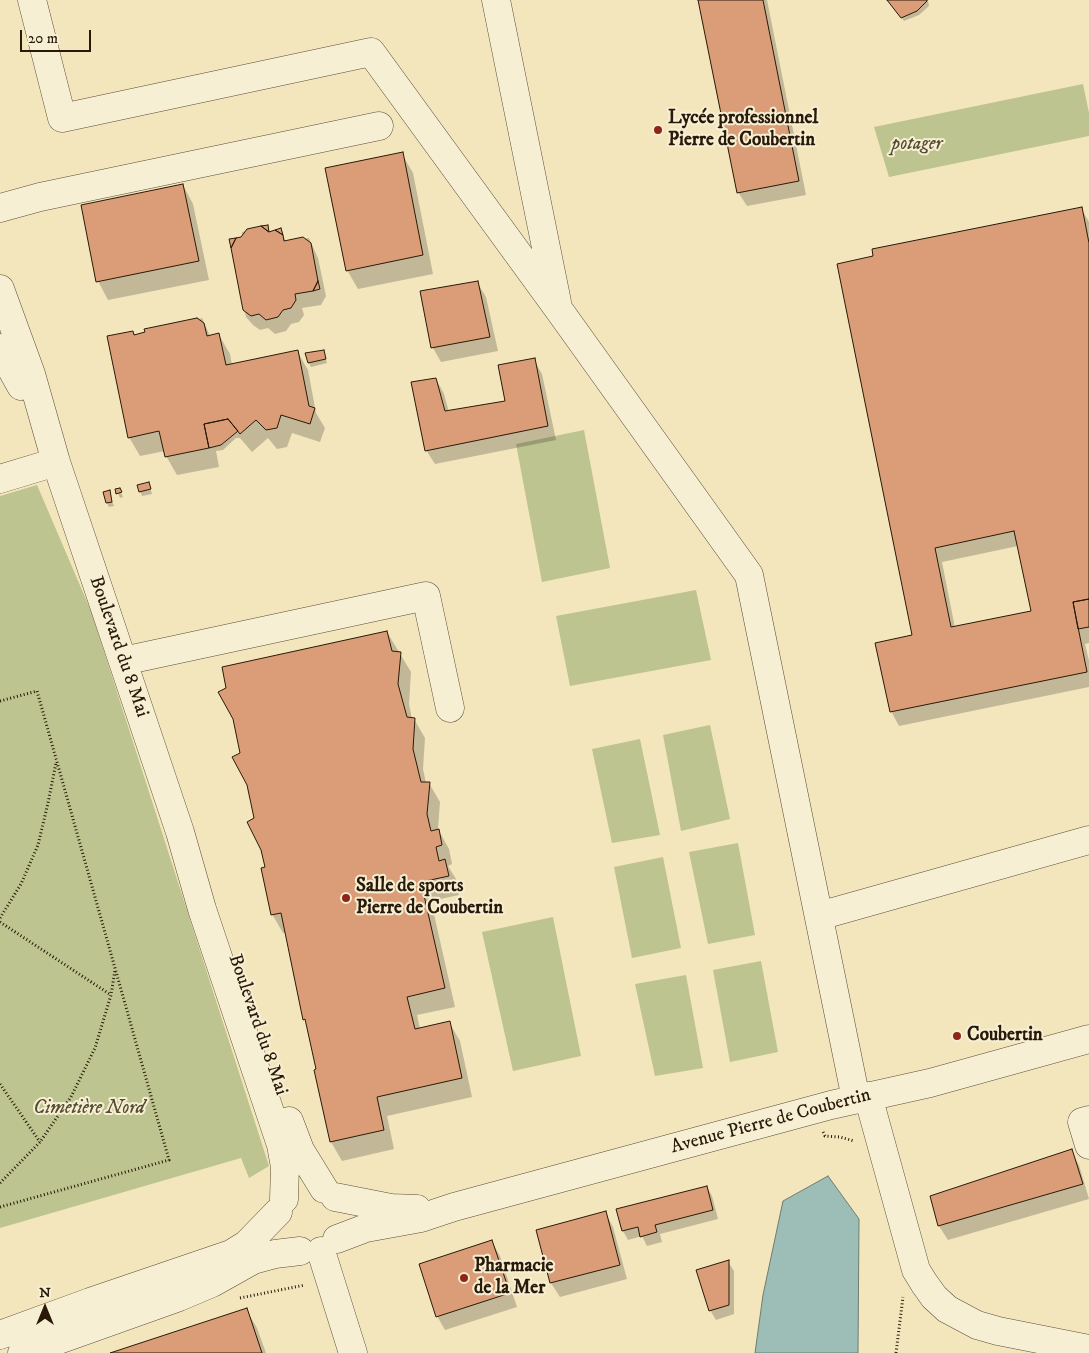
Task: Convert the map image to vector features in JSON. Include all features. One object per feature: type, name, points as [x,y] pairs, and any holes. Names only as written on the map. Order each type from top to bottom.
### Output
[{"type":"street","points":[[32,0],[62,118],[371,52],[749,575],[818,916],[862,1098],[916,1270],[929,1290],[947,1309],[977,1325],[1089,1349]]},
{"type":"street","points":[[496,0],[559,310]]},
{"type":"street","points":[[0,208],[40,197],[379,126]]},
{"type":"street","name":"Boulevard du 8 Mai","points":[[0,289],[31,374],[56,462],[180,832],[202,909],[281,1145],[285,1167],[281,1206]]},
{"type":"street","name":"Boulevard du 8 Mai","points":[[0,348],[32,407],[56,462]]},
{"type":"street","points":[[0,478],[56,462]]},
{"type":"street","points":[[123,661],[426,596],[450,708]]},
{"type":"street","name":"Boulevard du 8 Mai","points":[[180,832],[216,904],[296,1141],[329,1193]]},
{"type":"street","points":[[818,916],[1089,840]]},
{"type":"street","name":"Avenue Pierre de Coubertin","points":[[22,1353],[179,1297],[212,1283],[253,1260],[275,1254],[319,1247],[366,1228],[421,1218],[454,1207],[862,1098],[930,1082],[1089,1038]]},
{"type":"street","points":[[1089,1120],[1082,1122],[1089,1145]]},
{"type":"street","points":[[0,1335],[231,1254],[247,1244],[291,1193],[300,1188],[309,1186],[329,1193],[341,1205],[344,1215],[343,1226],[319,1247],[291,1247],[282,1236],[278,1226],[281,1206]]},
{"type":"street","name":"Avenue Pierre de Coubertin","points":[[329,1193],[391,1208],[454,1207]]},
{"type":"street","points":[[319,1247],[353,1353]]},
{"type":"path","points":[[0,701],[37,691],[169,1160],[0,1207]]},
{"type":"path","points":[[56,760],[38,845],[21,884],[0,920],[111,995]]},
{"type":"path","points":[[0,1183],[40,1142],[71,1097],[95,1048],[111,995],[116,970]]},
{"type":"path","points":[[0,1084],[40,1142]]},
{"type":"path","points":[[896,1353],[903,1294],[916,1270]]},
{"type":"path","points":[[237,1298],[314,1283],[330,1278]]},
{"type":"green space","name":"potager","points":[[1083,84],[1089,113],[1089,136],[889,177],[874,127]]},
{"type":"green space","points":[[584,430],[610,568],[542,582],[516,444]]},
{"type":"green space","name":"Cimetière Nord","points":[[37,485],[91,611],[269,1166],[249,1178],[241,1158],[0,1228],[0,496]]},
{"type":"green space","points":[[696,590],[711,660],[570,686],[556,616]]},
{"type":"green space","points":[[710,725],[730,819],[681,831],[663,735]]},
{"type":"green space","points":[[640,739],[660,835],[612,843],[592,749]]},
{"type":"green space","points":[[738,843],[755,935],[708,944],[689,852]]},
{"type":"green space","points":[[663,857],[681,948],[632,958],[614,867]]},
{"type":"green space","points":[[553,917],[581,1056],[513,1071],[482,932]]},
{"type":"green space","points":[[761,961],[778,1052],[730,1062],[713,970]]},
{"type":"green space","points":[[686,975],[703,1068],[655,1076],[635,984]]},
{"type":"water","points":[[828,1176],[859,1219],[858,1353],[755,1353],[763,1295],[783,1201]]},
{"type":"building","points":[[698,0],[763,0],[799,181],[737,193]]},
{"type":"building","points":[[887,0],[927,1],[917,11],[901,18]]},
{"type":"building","points":[[403,152],[423,255],[346,271],[325,168]]},
{"type":"building","points":[[183,184],[199,261],[96,282],[81,205]]},
{"type":"building","points":[[1082,207],[1089,243],[1089,599],[1073,602],[1087,672],[890,712],[875,643],[912,635],[837,264],[873,256],[872,249]],"holes":[[[1014,531],[1031,611],[951,627],[935,548]]]},
{"type":"building","points":[[268,225],[269,232],[261,226]]},
{"type":"building","points":[[261,226],[269,232],[275,230],[283,235],[284,241],[303,237],[311,243],[318,281],[313,291],[295,294],[296,300],[291,308],[283,310],[278,317],[266,320],[259,314],[251,316],[243,310],[231,248],[236,238],[241,237],[247,229]]},
{"type":"building","points":[[281,228],[283,235],[275,230]]},
{"type":"building","points":[[236,238],[231,248],[229,239]]},
{"type":"building","points":[[318,281],[320,289],[313,291]]},
{"type":"building","points":[[478,281],[490,337],[431,348],[420,291]]},
{"type":"building","points":[[197,318],[204,323],[207,336],[219,333],[226,365],[298,350],[309,406],[315,408],[310,424],[281,415],[277,428],[266,430],[256,420],[240,434],[228,419],[204,424],[209,448],[165,457],[159,431],[128,438],[107,336],[133,331],[134,335],[145,332],[144,329]]},
{"type":"building","points":[[324,350],[326,359],[308,363],[305,353]]},
{"type":"building","points":[[535,358],[548,426],[425,451],[411,382],[436,378],[445,411],[505,401],[498,365]]},
{"type":"building","points":[[228,419],[238,431],[221,445],[209,448],[204,424]]},
{"type":"building","points":[[149,482],[151,489],[139,492],[137,485]]},
{"type":"building","points":[[120,488],[122,492],[116,494],[115,489]]},
{"type":"building","points":[[110,490],[112,502],[106,503],[103,492]]},
{"type":"building","points":[[1089,599],[1089,627],[1078,629],[1073,602]]},
{"type":"building","name":"Salle de sports Pierre de Coubertin","points":[[387,631],[392,651],[401,652],[398,684],[407,717],[415,718],[413,749],[421,782],[430,782],[427,814],[431,831],[439,829],[442,845],[436,847],[439,861],[445,859],[449,876],[421,882],[445,988],[407,997],[415,1029],[450,1021],[462,1078],[377,1097],[384,1130],[330,1142],[314,1070],[316,1069],[305,1019],[303,1020],[281,913],[271,915],[261,868],[265,867],[261,850],[247,822],[254,818],[247,785],[232,757],[240,753],[233,719],[218,692],[226,688],[222,667]]},
{"type":"building","points":[[1072,1149],[1083,1184],[938,1226],[930,1196]]},
{"type":"building","points":[[707,1186],[713,1210],[655,1225],[657,1232],[640,1237],[638,1227],[622,1231],[616,1209]]},
{"type":"building","points":[[606,1211],[620,1265],[550,1283],[536,1230]]},
{"type":"building","name":"Pharmacie de la Mer","points":[[492,1240],[510,1293],[436,1317],[419,1264]]},
{"type":"building","points":[[729,1260],[729,1305],[709,1311],[696,1270]]},
{"type":"building","points":[[247,1308],[262,1353],[110,1353]]},
{"type":"place","name":"Lycée professionnel Pierre de Coubertin","points":[[658,130]]},
{"type":"place","name":"Salle de sports Pierre de Coubertin","points":[[346,898]]},
{"type":"place","name":"Coubertin","points":[[957,1036]]},
{"type":"place","name":"Pharmacie de la Mer","points":[[464,1278]]}]
